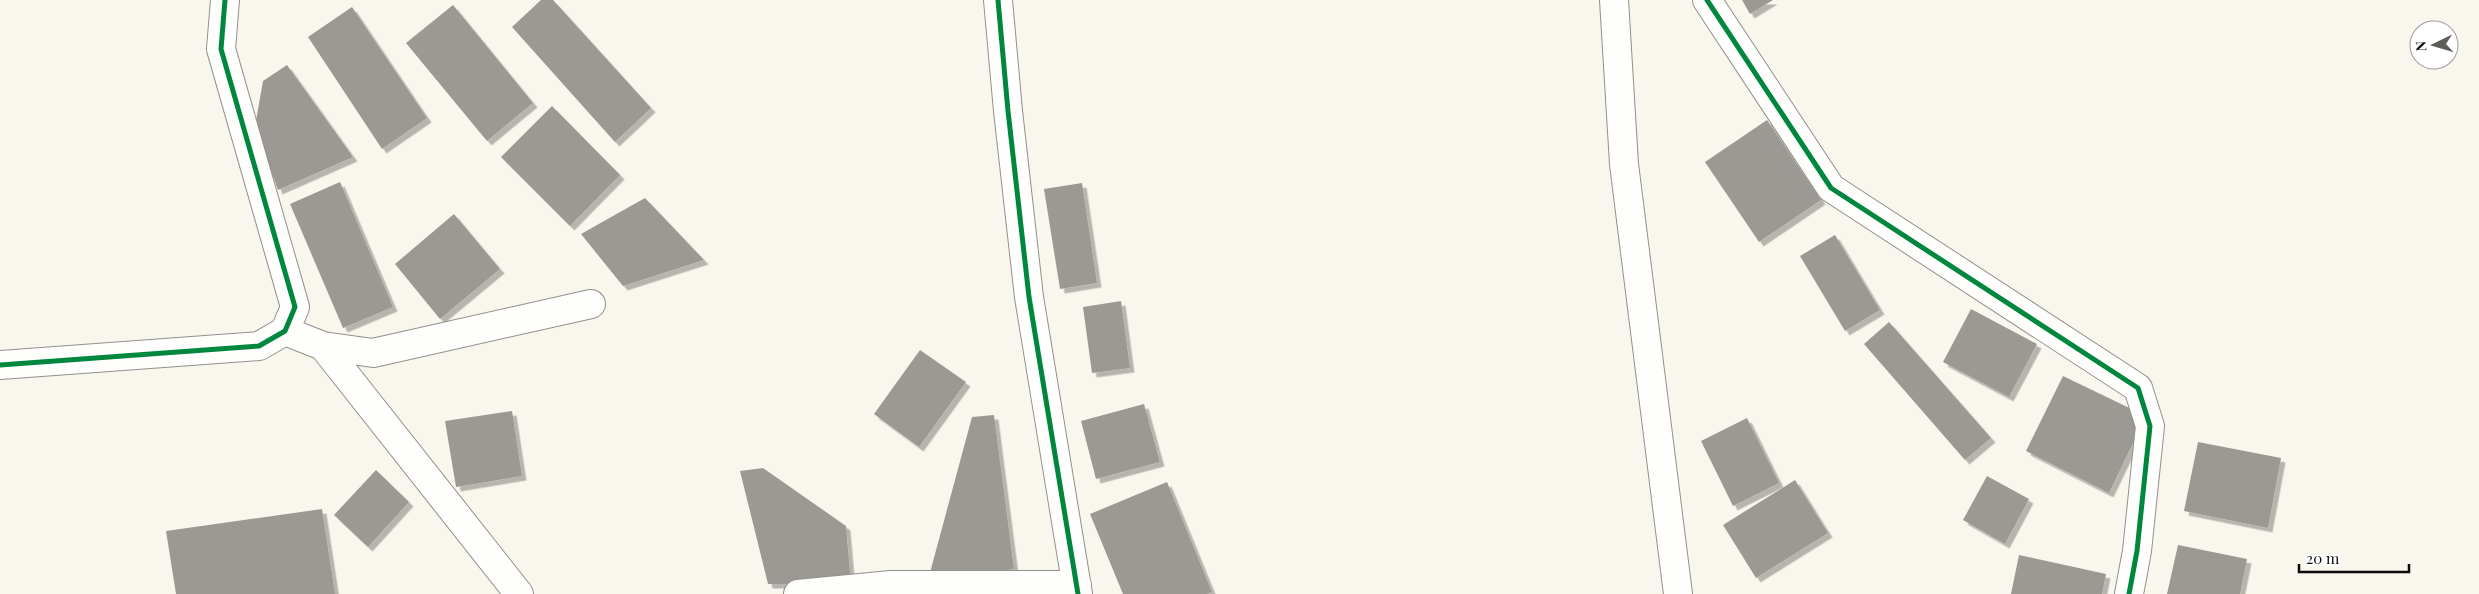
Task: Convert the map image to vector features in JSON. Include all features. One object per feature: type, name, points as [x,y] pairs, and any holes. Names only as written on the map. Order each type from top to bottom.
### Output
[{"type":"street","points":[[798,594],[891,585],[1077,590],[1029,297],[1008,111],[998,0]]},
{"type":"street","points":[[1614,0],[1624,164],[1678,594]]},
{"type":"street","points":[[1707,0],[1831,188],[2138,388],[2150,426],[2137,551],[2129,594]]},
{"type":"street","points":[[0,365],[259,346],[285,331],[295,307],[221,49],[228,1]]},
{"type":"street","points":[[285,331],[323,346],[373,353],[591,304]]},
{"type":"street","points":[[323,346],[519,594]]},
{"type":"building","points":[[541,0],[553,0],[651,108],[615,142],[512,27]]},
{"type":"building","points":[[1742,0],[1773,0],[1750,14]]},
{"type":"building","points":[[453,5],[533,103],[487,141],[406,43]]},
{"type":"building","points":[[352,7],[427,118],[382,149],[308,37]]},
{"type":"building","points":[[287,65],[353,157],[278,190],[255,126],[263,81]]},
{"type":"building","points":[[552,106],[620,175],[570,226],[501,157]]},
{"type":"building","points":[[1767,120],[1821,200],[1759,242],[1705,162]]},
{"type":"building","points":[[340,182],[393,307],[343,328],[290,204]]},
{"type":"building","points":[[1082,183],[1097,283],[1060,289],[1044,189]]},
{"type":"building","points":[[645,198],[704,260],[623,286],[581,234]]},
{"type":"building","points":[[454,214],[500,269],[440,319],[395,264]]},
{"type":"building","points":[[1835,235],[1880,310],[1845,331],[1800,256]]},
{"type":"building","points":[[1121,301],[1130,368],[1092,373],[1083,307]]},
{"type":"building","points":[[1971,309],[2037,344],[2009,397],[1943,362]]},
{"type":"building","points":[[1889,322],[1991,438],[1965,460],[1864,344]]},
{"type":"building","points":[[920,350],[966,382],[919,447],[874,414]]},
{"type":"building","points":[[2063,376],[2146,416],[2109,493],[2026,451]]},
{"type":"building","points":[[1144,404],[1160,462],[1096,479],[1081,421]]},
{"type":"building","points":[[512,411],[522,476],[456,487],[445,421]]},
{"type":"building","points":[[994,415],[1014,569],[928,580],[972,417]]},
{"type":"building","points":[[1747,418],[1779,483],[1733,506],[1701,441]]},
{"type":"building","points":[[2198,442],[2281,458],[2268,528],[2184,511]]},
{"type":"building","points":[[763,468],[846,526],[851,584],[768,584],[740,471]]},
{"type":"building","points":[[376,470],[409,502],[368,547],[334,515]]},
{"type":"building","points":[[1987,476],[2029,499],[2005,544],[1963,520]]},
{"type":"building","points":[[1795,480],[1828,533],[1756,578],[1723,525]]},
{"type":"building","points":[[1167,482],[1212,592],[1207,594],[1123,594],[1090,514]]},
{"type":"building","points":[[322,509],[335,594],[176,594],[166,531]]},
{"type":"building","points":[[2178,545],[2247,559],[2240,594],[2167,594]]},
{"type":"building","points":[[2019,555],[2106,574],[2102,594],[2011,594]]},
{"type":"cycle path","points":[[0,365],[259,346],[285,331],[295,307],[221,49],[225,0]]},
{"type":"cycle path","points":[[998,0],[1008,111],[1029,297],[1078,594]]},
{"type":"cycle path","points":[[1707,0],[1831,188],[2138,388],[2150,426],[2137,551],[2129,594]]}]
